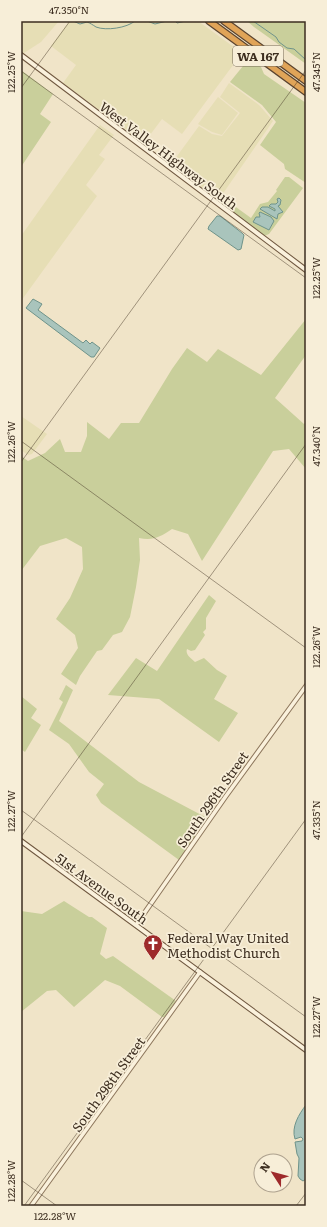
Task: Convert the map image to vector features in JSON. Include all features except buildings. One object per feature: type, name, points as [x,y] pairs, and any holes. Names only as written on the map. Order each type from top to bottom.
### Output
[{"type":"highway","name":"WA 167","points":[[209,21],[306,92]]},
{"type":"highway","name":"WA 167","points":[[224,21],[306,81]]},
{"type":"main road","name":"West Valley Highway South","points":[[21,55],[306,270]]},
{"type":"main road","name":"51st Avenue South","points":[[21,841],[306,1050]]},
{"type":"street","name":"South 296th Street","points":[[136,925],[226,796],[306,686]]},
{"type":"street","name":"South 298th Street","points":[[31,1206],[200,972]]},
{"type":"shaded area","points":[[21,21],[59,21],[41,42],[24,53],[21,50]]},
{"type":"shaded area","points":[[65,21],[198,21],[242,53],[182,134],[162,119],[144,143],[63,83],[76,65],[51,46],[68,23]]},
{"type":"shaded area","points":[[229,83],[259,105],[273,121],[224,192],[217,196],[208,192],[172,163],[199,126],[212,134],[222,136],[240,113],[220,97]]},
{"type":"shaded area","points":[[218,97],[238,113],[222,135],[212,132],[198,124]]},
{"type":"shaded area","points":[[100,125],[114,135],[99,155],[105,159],[86,185],[97,196],[21,301],[21,236]]},
{"type":"shaded area","points":[[21,416],[47,434],[32,454],[28,455],[21,450]]},
{"type":"green space","points":[[247,21],[306,21],[306,64],[254,27]]},
{"type":"green space","points":[[244,55],[261,67],[264,74],[306,103],[306,183],[285,169],[284,164],[260,145],[276,122],[262,105],[230,82],[243,66]]},
{"type":"green space","points":[[21,70],[53,94],[40,114],[51,122],[21,167]]},
{"type":"green space","points":[[285,177],[289,177],[303,188],[269,234],[264,236],[215,199],[222,197],[251,218],[260,204],[268,202],[277,191],[276,190]]},
{"type":"green space","points":[[306,319],[306,355],[275,398],[304,424],[306,421],[306,469],[289,449],[273,451],[202,561],[188,534],[172,529],[156,538],[139,538],[140,560],[130,617],[122,632],[113,635],[102,650],[97,651],[80,676],[76,685],[61,674],[78,648],[75,635],[56,619],[70,598],[83,569],[82,547],[66,538],[40,546],[21,571],[21,456],[28,461],[45,453],[60,439],[65,452],[81,452],[87,436],[87,422],[109,439],[121,423],[139,423],[172,369],[187,348],[207,362],[218,349],[261,375]]},
{"type":"green space","points":[[209,595],[216,601],[206,618],[206,629],[203,632],[205,635],[195,650],[191,651],[187,649],[187,653],[195,662],[204,658],[217,670],[227,676],[214,699],[238,713],[219,742],[159,699],[108,695],[136,658],[157,671]]},
{"type":"green space","points":[[66,685],[73,690],[59,721],[139,782],[207,818],[179,860],[101,803],[96,795],[104,784],[89,772],[69,744],[49,730],[63,702],[59,699]]},
{"type":"green space","points":[[21,696],[37,709],[31,718],[41,725],[25,752],[21,749]]},
{"type":"green space","points":[[64,901],[89,917],[92,917],[107,928],[100,954],[106,959],[113,956],[176,1001],[164,1017],[120,986],[105,980],[74,1007],[56,990],[47,991],[21,1012],[21,911],[42,914]]},
{"type":"water","points":[[279,198],[281,200],[280,205],[278,206],[283,212],[278,214],[277,219],[260,209],[262,207],[268,207],[275,211],[275,209],[269,206],[271,204],[276,204],[278,202],[277,199]]},
{"type":"water","points":[[260,212],[271,217],[274,221],[269,230],[253,222],[256,217],[260,217]]},
{"type":"water","points":[[217,216],[220,216],[244,235],[241,249],[238,250],[208,229]]},
{"type":"water","points":[[33,299],[42,304],[38,310],[83,343],[86,340],[90,344],[92,342],[100,348],[94,357],[91,357],[26,308]]},
{"type":"water","points":[[306,1105],[306,1179],[303,1181],[298,1176],[299,1158],[295,1142],[302,1141],[303,1139],[301,1137],[295,1139],[294,1130],[298,1117]]},
{"type":"waterway","points":[[73,21],[80,24],[87,22],[96,27],[105,29],[122,27],[135,21]]},
{"type":"waterway","points":[[147,21],[155,24],[167,21]]},
{"type":"waterway","points":[[175,21],[177,23],[186,21]]},
{"type":"waterway","points":[[253,21],[276,37],[279,42],[287,48],[294,49],[306,60]]},
{"type":"place","name":"Federal Way United Methodist Church","points":[[153,961]]}]
